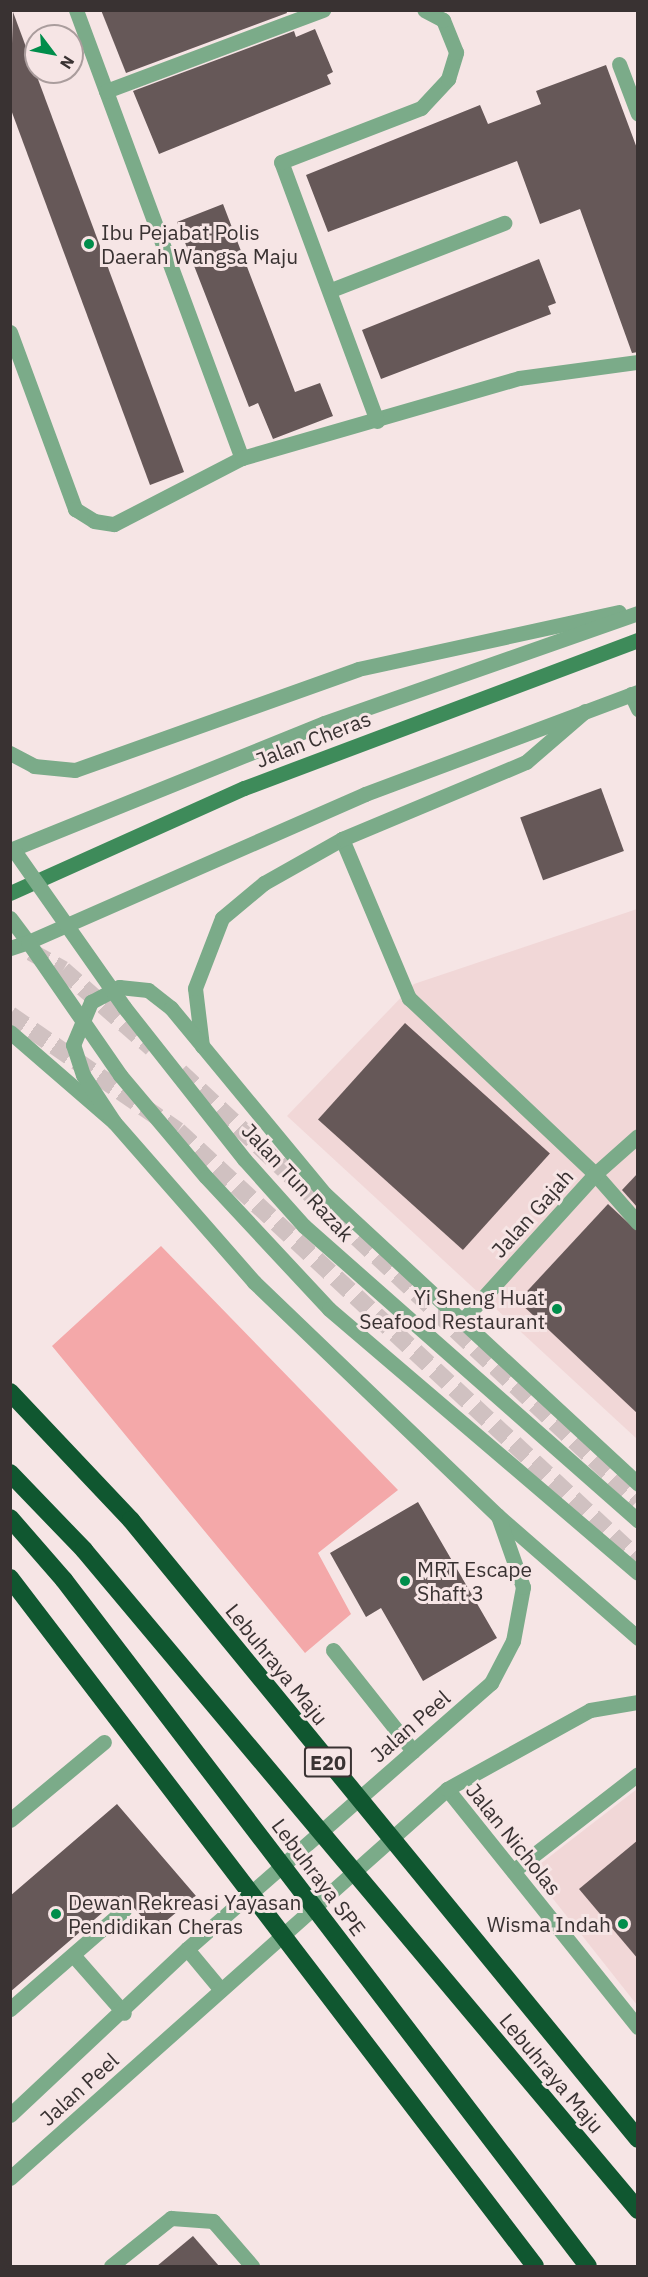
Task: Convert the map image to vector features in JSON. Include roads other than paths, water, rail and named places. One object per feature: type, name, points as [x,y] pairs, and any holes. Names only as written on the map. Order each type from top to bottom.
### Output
[{"type":"highway","name":"Lebuhraya Maju","points":[[10,1392],[131,1520],[638,2139]]},
{"type":"highway","name":"Lebuhraya Maju","points":[[10,1473],[92,1559],[638,2210]]},
{"type":"highway","name":"Lebuhraya SPE","points":[[10,1518],[64,1580],[588,2266]]},
{"type":"highway","points":[[10,1578],[535,2266]]},
{"type":"main road","name":"Jalan Cheras","points":[[10,893],[244,788],[638,640]]},
{"type":"street","points":[[76,10],[242,458]]},
{"type":"street","points":[[106,91],[323,10]]},
{"type":"street","points":[[377,421],[331,290],[281,162],[421,108],[448,79],[456,52],[443,20],[424,10]]},
{"type":"street","points":[[619,64],[638,114]]},
{"type":"street","points":[[331,290],[504,223]]},
{"type":"street","points":[[10,332],[75,509],[94,521],[114,524],[242,458],[377,421],[519,378],[638,362]]},
{"type":"street","points":[[10,753],[34,766],[75,770],[358,669],[638,608]]},
{"type":"street","points":[[11,848],[324,723],[638,613]]},
{"type":"street","points":[[10,948],[67,926],[365,794],[592,705],[634,693],[638,709]]},
{"type":"street","points":[[202,1046],[195,988],[222,918],[264,882],[342,839],[526,762],[592,705]]},
{"type":"street","points":[[342,839],[409,998],[595,1174],[638,1223]]},
{"type":"street","name":"Jalan Tun Razak","points":[[11,848],[67,926],[244,1159],[304,1226],[638,1520]]},
{"type":"street","points":[[10,918],[120,1075],[206,1178],[329,1308],[638,1573]]},
{"type":"street","points":[[638,1484],[325,1194],[171,1008],[148,990],[120,987],[91,1002],[73,1045],[83,1076],[114,1122],[254,1282],[497,1515],[638,1638]]},
{"type":"street","points":[[10,1032],[114,1122]]},
{"type":"street","name":"Jalan Gajah","points":[[461,1322],[595,1174],[638,1136]]},
{"type":"street","name":"Jalan Peel","points":[[10,2115],[124,2013],[187,1949],[491,1683],[513,1641],[523,1587],[497,1515]]},
{"type":"street","points":[[333,1650],[413,1751]]},
{"type":"street","name":"Jalan Peel","points":[[10,2178],[447,1789],[590,1710],[638,1702]]},
{"type":"street","points":[[10,1820],[104,1742]]},
{"type":"street","points":[[513,1871],[638,1774]]},
{"type":"street","name":"Jalan Nicholas","points":[[447,1789],[638,2027]]},
{"type":"street","points":[[10,2009],[124,1910]]},
{"type":"street","points":[[187,1949],[221,1990]]},
{"type":"street","points":[[73,1955],[124,2013]]},
{"type":"street","points":[[111,2266],[171,2218],[213,2221],[252,2266]]},
{"type":"tunnel","points":[[31,952],[63,970],[152,1048]]},
{"type":"tunnel","points":[[10,1015],[178,1131],[638,1559]]},
{"type":"tunnel","points":[[180,1072],[638,1500]]},
{"type":"place","name":"Ibu Pejabat Polis Daerah Wangsa Maju","points":[[89,244]]},
{"type":"place","name":"Yi Sheng Huat Seafood Restaurant","points":[[557,1309]]},
{"type":"place","name":"MRT Escape Shaft 3","points":[[405,1581]]},
{"type":"place","name":"Dewan Rekreasi Yayasan Pendidikan Cheras","points":[[56,1914]]},
{"type":"place","name":"Wisma Indah","points":[[623,1924]]}]
